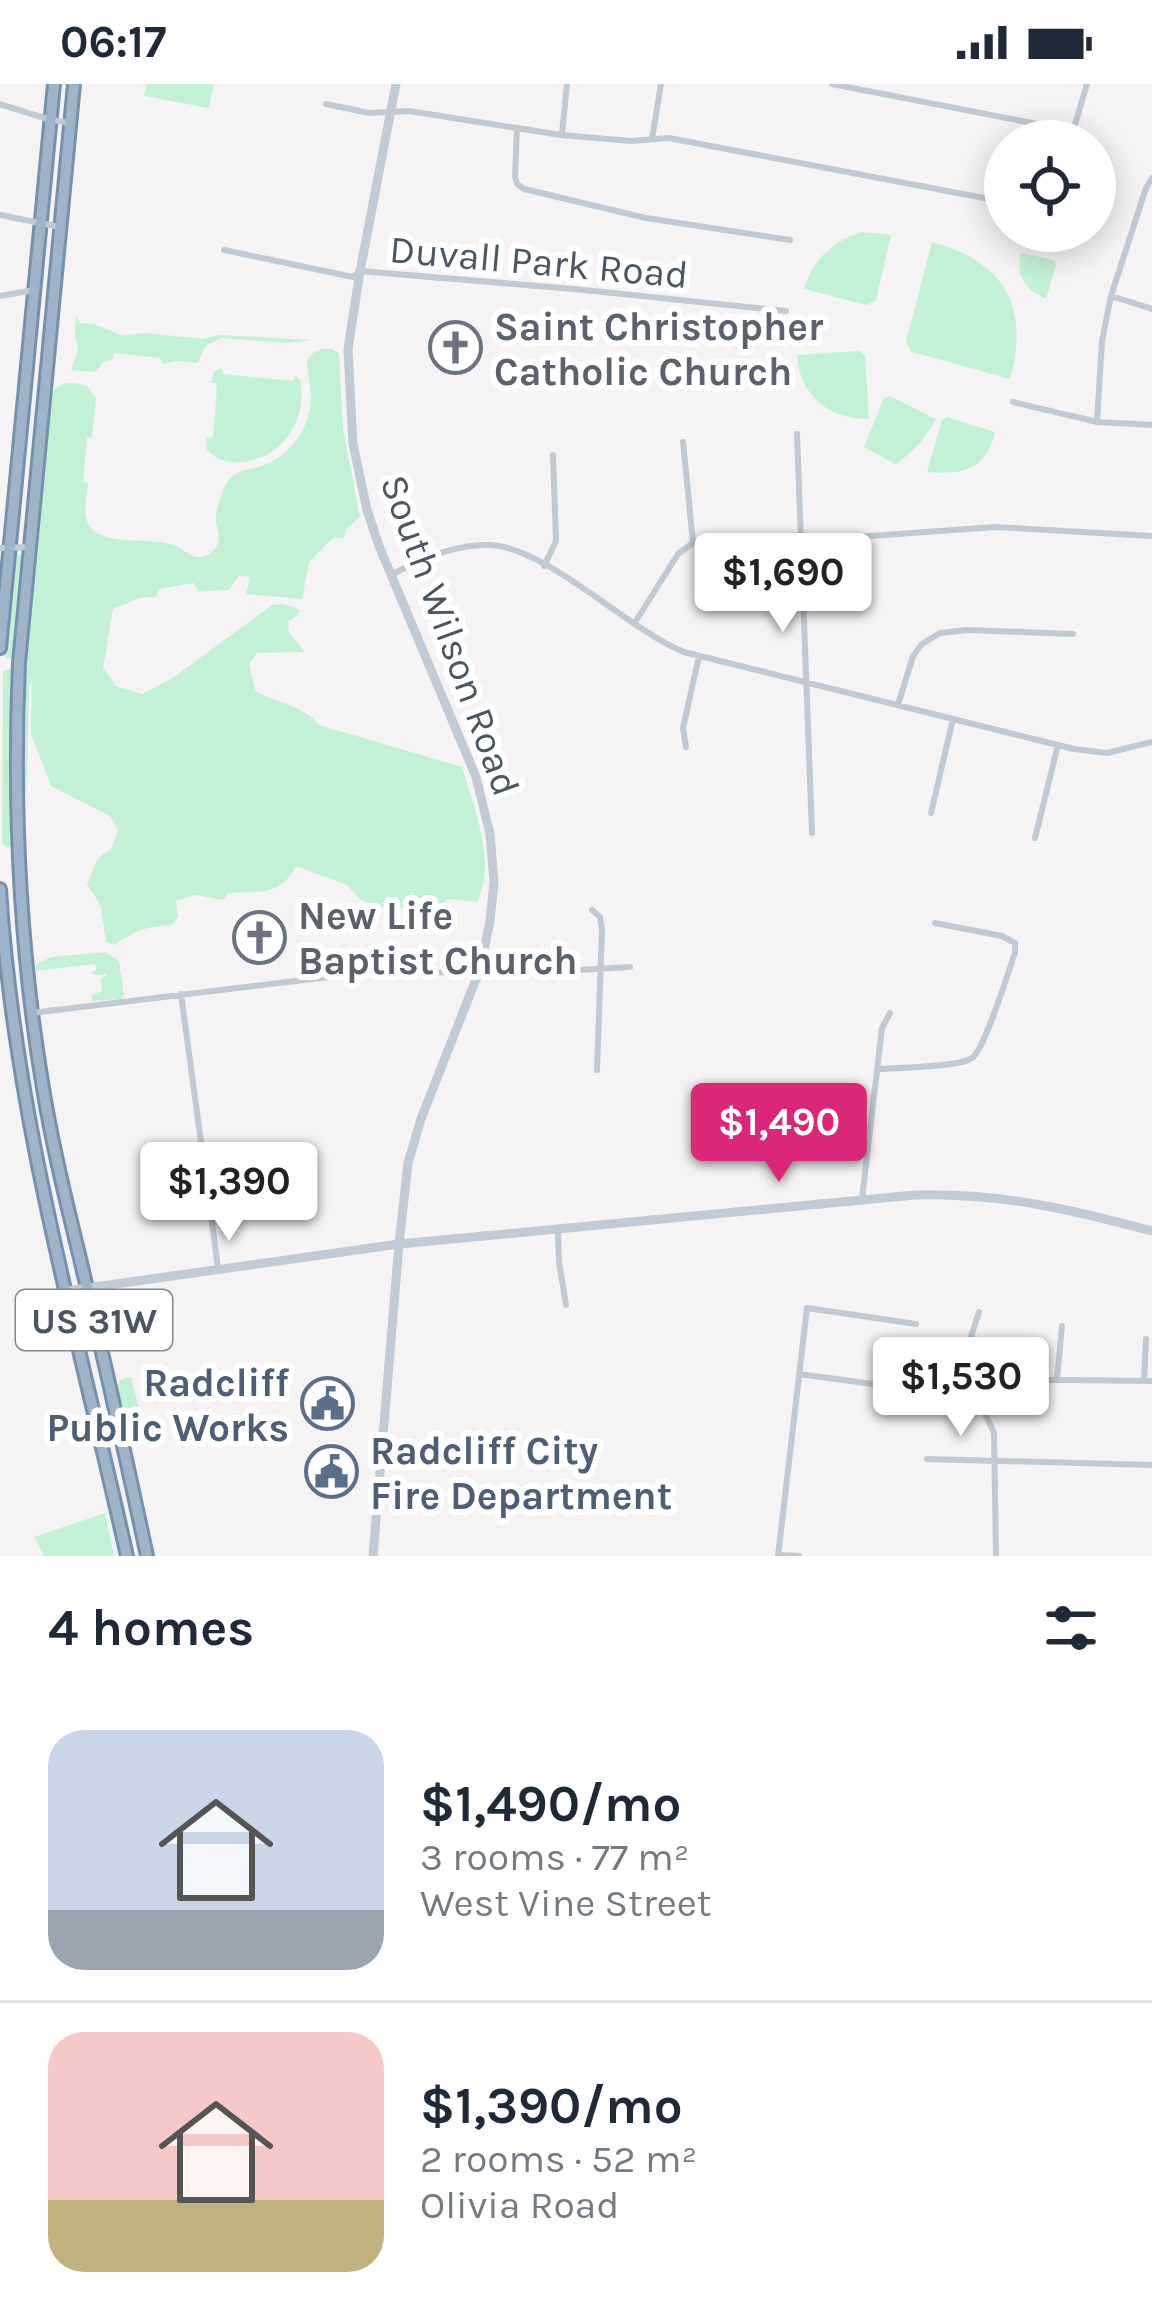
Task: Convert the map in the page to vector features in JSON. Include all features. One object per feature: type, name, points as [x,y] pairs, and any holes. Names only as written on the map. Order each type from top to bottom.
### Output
[{"type":"highway","points":[[0,648],[4,547],[54,84]]},
{"type":"highway","name":"US 31W","points":[[74,84],[19,663],[19,874],[32,1013],[54,1148],[147,1556]]},
{"type":"highway","name":"US 31W","points":[[0,890],[8,981],[38,1167],[127,1556]]},
{"type":"main road","name":"South Wilson Road","points":[[373,1556],[399,1244],[412,1148],[480,969],[494,882],[487,815],[466,749],[367,510],[350,416],[348,349],[396,84]]},
{"type":"main road","points":[[67,1291],[399,1244],[952,1194],[998,1196],[1152,1231]]},
{"type":"street","points":[[561,135],[567,84]]},
{"type":"street","points":[[652,139],[661,84]]},
{"type":"street","points":[[832,84],[1017,120]]},
{"type":"street","points":[[1076,120],[1087,84]]},
{"type":"street","points":[[0,104],[70,123]]},
{"type":"street","points":[[326,104],[381,114],[409,111],[561,135],[631,141],[669,138],[984,198]]},
{"type":"street","name":"Duvall Park Road","points":[[517,129],[515,177],[524,190],[646,218],[790,240]]},
{"type":"street","points":[[1097,422],[1102,341],[1111,296],[1152,178]]},
{"type":"street","points":[[0,215],[60,227]]},
{"type":"street","name":"Duvall Park Road","points":[[224,250],[353,277],[360,272],[786,310]]},
{"type":"street","points":[[0,296],[55,285]]},
{"type":"street","points":[[1111,296],[1152,309]]},
{"type":"street","points":[[1013,403],[1097,422],[1152,425]]},
{"type":"street","points":[[797,434],[812,833]]},
{"type":"street","points":[[683,442],[693,543]]},
{"type":"street","points":[[544,566],[556,541],[553,455]]},
{"type":"street","points":[[634,624],[677,554],[693,543],[800,541],[995,527],[1152,536]]},
{"type":"street","points":[[391,575],[446,552],[487,545],[518,551],[673,648],[699,656],[1085,752],[1107,753],[1152,742]]},
{"type":"street","points":[[4,547],[28,547]]},
{"type":"street","points":[[898,705],[913,656],[940,633],[1073,634]]},
{"type":"street","points":[[686,747],[683,728],[699,656]]},
{"type":"street","points":[[931,813],[953,718]]},
{"type":"street","points":[[1036,838],[1058,745]]},
{"type":"street","points":[[592,910],[602,922],[597,1070]]},
{"type":"street","points":[[878,1069],[962,1063],[976,1055],[983,1041],[1015,943],[934,922]]},
{"type":"street","points":[[32,1013],[362,973],[461,972],[496,964],[561,970],[630,967]]},
{"type":"street","points":[[181,994],[218,1268]]},
{"type":"street","points":[[862,1199],[882,1028],[890,1013]]},
{"type":"street","points":[[558,1230],[566,1306]]},
{"type":"street","points":[[799,1556],[778,1556],[807,1308],[916,1324]]},
{"type":"street","points":[[980,1312],[965,1366],[994,1433],[995,1556]]},
{"type":"street","points":[[1057,1379],[1062,1326]]},
{"type":"street","points":[[968,1379],[1148,1381],[1146,1339]]},
{"type":"street","points":[[799,1374],[902,1388]]},
{"type":"street","points":[[927,1459],[1152,1465]]},
{"type":"green space","points":[[147,84],[214,84],[209,108],[144,96]]},
{"type":"green space","points":[[861,232],[891,235],[876,300],[867,305],[804,289],[825,253]]},
{"type":"green space","points":[[932,242],[978,262],[1006,291],[1017,330],[1010,379],[912,352],[906,342]]},
{"type":"green space","points":[[1021,253],[1054,260],[1046,299],[1023,281]]},
{"type":"green space","points":[[76,316],[80,323],[121,335],[313,340],[285,343],[222,338],[206,345],[198,363],[163,364],[160,358],[114,353],[96,372],[71,370],[78,350]]},
{"type":"green space","points":[[321,349],[339,354],[343,429],[360,517],[343,539],[334,537],[309,562],[302,599],[246,594],[250,577],[239,576],[229,590],[198,591],[194,583],[159,589],[156,597],[113,609],[103,668],[116,686],[142,694],[174,677],[272,605],[300,610],[288,622],[289,633],[305,652],[257,653],[249,664],[255,690],[306,713],[319,725],[462,767],[484,852],[483,886],[477,902],[448,899],[439,906],[390,911],[361,900],[347,885],[296,866],[275,888],[228,893],[223,900],[194,895],[176,901],[178,917],[172,925],[142,930],[115,945],[106,942],[101,906],[87,884],[118,830],[110,816],[51,786],[31,734],[32,679],[24,792],[27,648],[51,395],[72,383],[87,386],[96,398],[83,481],[88,483],[85,512],[91,528],[106,537],[171,544],[190,555],[206,556],[218,544],[217,509],[230,478],[280,457],[302,431],[311,398],[307,361]]},
{"type":"green space","points":[[859,351],[865,355],[869,419],[842,415],[819,402],[804,382],[797,355]]},
{"type":"green space","points":[[222,368],[223,374],[293,381],[296,376],[300,380],[296,422],[280,445],[256,459],[231,462],[207,450],[206,437],[213,438],[217,387],[211,383],[214,371]]},
{"type":"green space","points":[[890,396],[936,419],[895,464],[864,447],[884,398]]},
{"type":"green space","points":[[947,417],[995,432],[991,445],[979,462],[962,471],[927,472],[942,420]]},
{"type":"green space","points":[[13,556],[22,557],[14,656],[9,659],[4,655]]},
{"type":"green space","points":[[10,669],[12,844],[7,848],[2,843],[3,671]]},
{"type":"green space","points":[[106,952],[119,961],[121,999],[92,1001],[92,995],[102,991],[101,978],[107,976],[91,972],[95,964],[35,971],[37,964],[51,957]]},
{"type":"green space","points":[[131,1377],[146,1437],[146,1445],[134,1447],[118,1387],[120,1380]]},
{"type":"green space","points":[[105,1513],[114,1556],[44,1556],[34,1537]]},
{"type":"place","name":"Saint Christopher Catholic Church","points":[[455,348]]},
{"type":"place","name":"New Life Baptist Church","points":[[259,937]]},
{"type":"place","name":"Radcliff Public Works","points":[[328,1404]]},
{"type":"place","name":"Radcliff City Fire Department","points":[[331,1472]]}]
